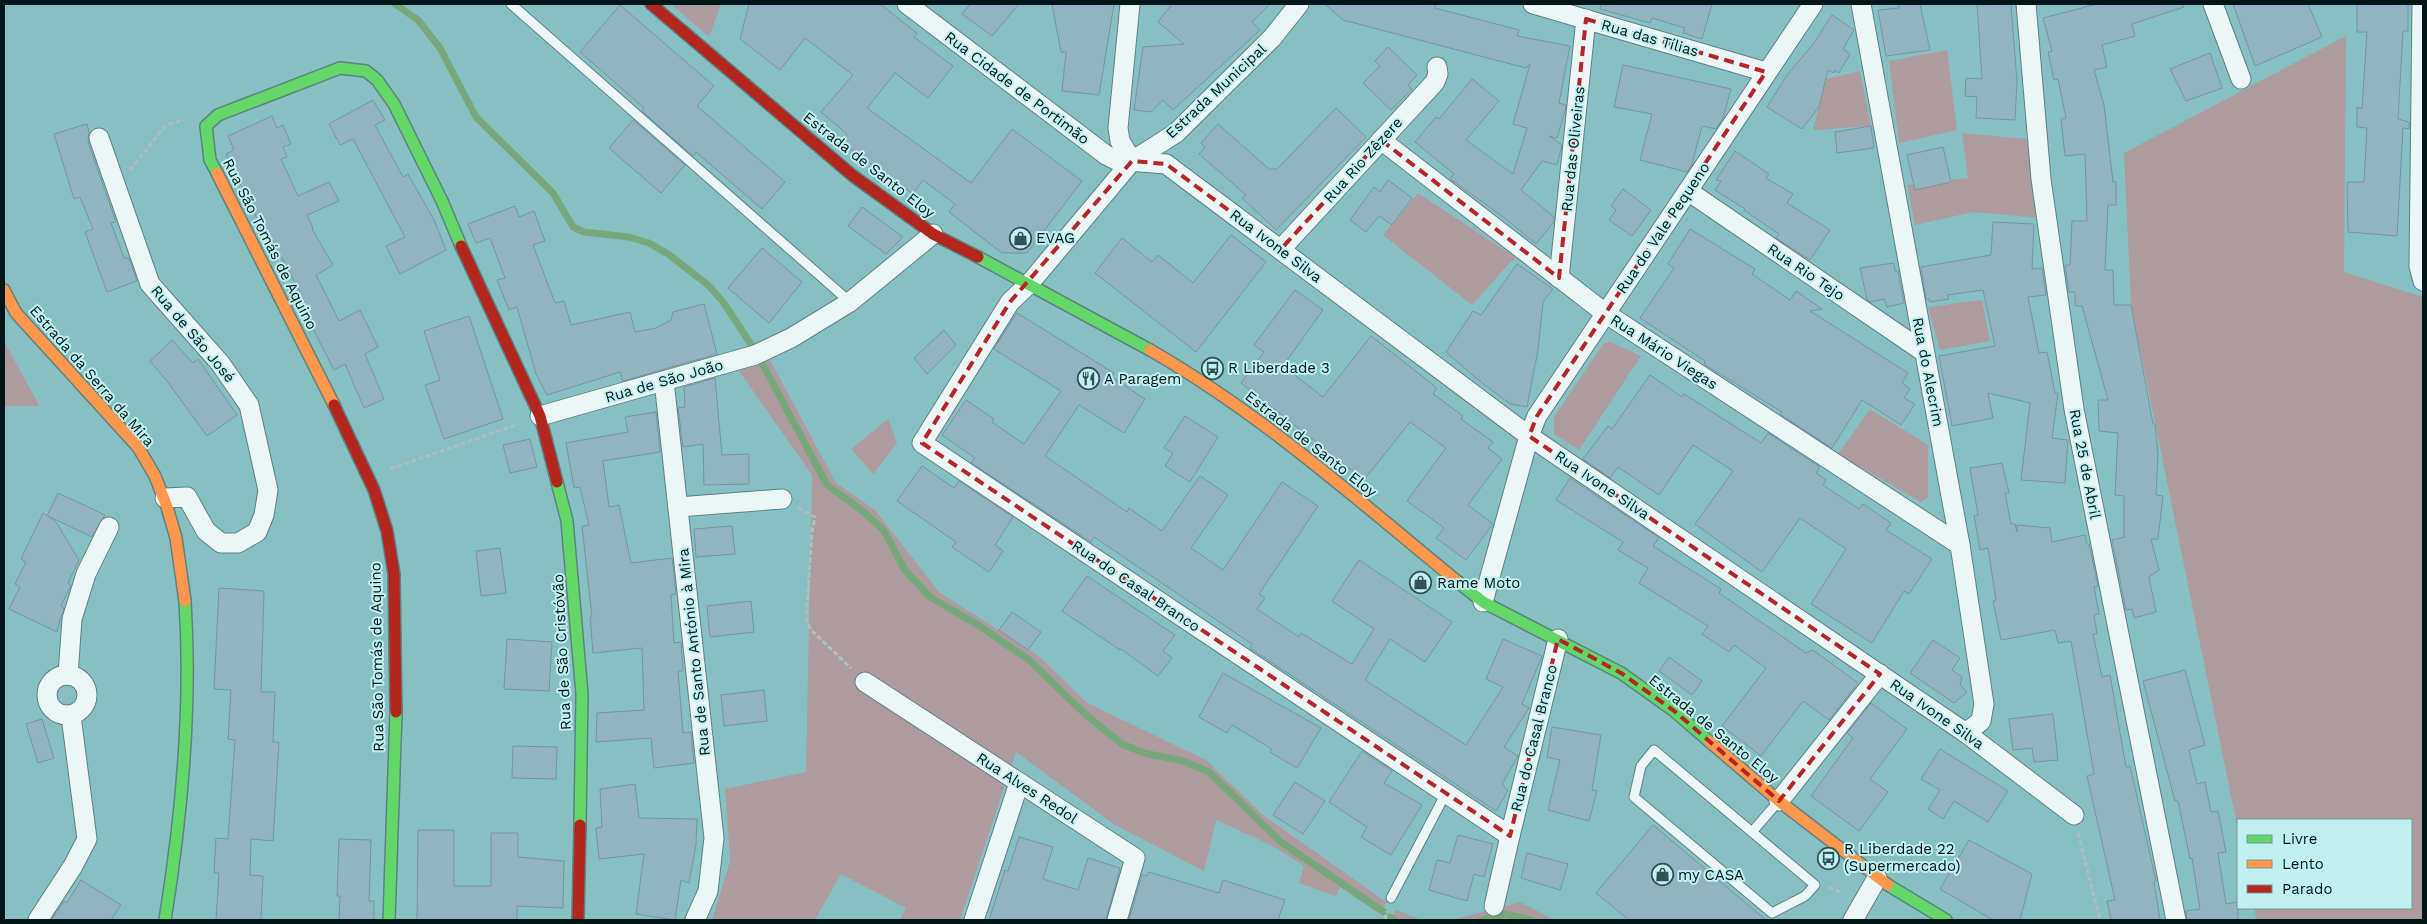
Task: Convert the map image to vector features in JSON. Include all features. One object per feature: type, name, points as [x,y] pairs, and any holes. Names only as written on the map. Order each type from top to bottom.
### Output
[{"type":"street","name":"Estrada de Santo Eloy","points":[[650,4],[852,175],[933,234],[1173,363],[1229,398],[1283,439],[1484,602],[1621,673],[1673,710],[1779,801],[1877,878],[1946,920]]},
{"type":"street","name":"Rua Cidade de Portimão","points":[[907,4],[1106,155],[1116,160],[1132,161]]},
{"type":"street","points":[[1130,4],[1118,128],[1120,141],[1132,161]]},
{"type":"street","name":"Estrada Municipal","points":[[1029,284],[1132,161],[1176,133],[1272,38],[1300,4]]},
{"type":"street","name":"Rua das Tílias","points":[[1533,4],[1766,72]]},
{"type":"street","name":"Rua do Vale Pequeno","points":[[1484,602],[1537,416],[1813,4]]},
{"type":"street","name":"Rua do Alecrim","points":[[1861,4],[1960,545],[1984,704],[1981,721],[1966,734]]},
{"type":"street","name":"Rua 25 de Abril","points":[[2026,4],[2041,178],[2074,409],[2176,920]]},
{"type":"street","points":[[2213,4],[2240,79]]},
{"type":"street","points":[[2422,4],[2419,266],[2423,281]]},
{"type":"street","name":"Rua das Oliveiras","points":[[1559,278],[1586,19]]},
{"type":"street","name":"Rua Rio Zêzere","points":[[1281,249],[1435,82],[1438,74],[1437,67]]},
{"type":"street","points":[[206,126],[218,115],[340,68],[366,71],[377,80],[394,104],[442,201],[473,275],[540,416]]},
{"type":"street","name":"Rua São Tomás de Aquino","points":[[206,126],[210,160],[352,439],[368,476],[387,531],[394,574],[396,708],[390,920]]},
{"type":"street","name":"Rua de São José","points":[[99,138],[150,284],[220,362],[249,405],[268,490],[264,515],[257,532],[238,543],[221,543],[206,531],[188,497],[165,498]]},
{"type":"street","name":"Rua Mário Viegas","points":[[1381,140],[1605,313],[1960,545]]},
{"type":"street","name":"Rua Ivone Silva","points":[[1132,161],[1166,164],[1530,436],[1880,674],[1966,734],[2074,815]]},
{"type":"street","name":"Rua Rio Tejo","points":[[1688,191],[1924,352]]},
{"type":"street","name":"Rua de São João","points":[[540,416],[755,355],[791,338],[850,302],[933,234]]},
{"type":"street","name":"Rua do Casal Branco","points":[[1029,284],[1010,302],[922,443],[1510,836]]},
{"type":"street","name":"Estrada da Serra da Mira","points":[[4,290],[16,313],[138,447],[152,469],[165,498],[183,566],[187,601],[188,630],[183,778],[184,872]]},
{"type":"street","name":"Rua de Santo António à Mira","points":[[664,380],[714,838],[708,891],[695,920]]},
{"type":"street","name":"Rua de São Cristóvão","points":[[540,416],[567,521],[582,694],[578,920]]},
{"type":"street","points":[[678,507],[782,499]]},
{"type":"street","points":[[68,675],[72,619],[86,574],[109,527]]},
{"type":"street","name":"Rua do Casal Branco","points":[[1494,906],[1558,639]]},
{"type":"street","points":[[1779,801],[1880,674]]},
{"type":"street","points":[[68,675],[80,679],[85,684],[88,697],[83,709],[71,716],[64,716],[52,710],[47,698],[50,684],[55,679],[68,675]]},
{"type":"street","name":"Rua Alves Redol","points":[[865,682],[1134,858],[1116,920]]},
{"type":"street","points":[[38,920],[73,866],[87,839],[71,716]]},
{"type":"street","name":"Estrada da Serra da Mira","points":[[165,920],[183,778]]},
{"type":"street","points":[[974,920],[1019,783]]},
{"type":"street","points":[[1856,914],[1877,878]]},
{"type":"lane","points":[[511,4],[850,302]]},
{"type":"lane","points":[[1654,750],[1752,832],[1815,885],[1805,896],[1772,913],[1634,797],[1641,766],[1654,750]]},
{"type":"lane","points":[[1391,898],[1446,793]]},
{"type":"lane","points":[[1752,832],[1779,801]]},
{"type":"path","points":[[116,187],[166,125],[189,119],[206,126]]},
{"type":"path","points":[[368,476],[540,416]]},
{"type":"path","points":[[782,499],[815,517],[812,532],[807,609],[808,624],[811,630],[865,682]]},
{"type":"path","points":[[2074,815],[2100,920]]},
{"type":"path","points":[[1815,885],[1825,885],[1848,896],[1856,914]]},
{"type":"highlighted area","points":[[1586,19],[1766,72],[1537,416],[1529,436],[1880,674],[1779,801],[1673,710],[1621,673],[1558,639],[1510,836],[922,443],[1010,302],[1132,161],[1166,164],[1281,249],[1381,140],[1559,278]]},
{"type":"shaded area","points":[[671,4],[721,4],[709,37]]},
{"type":"shaded area","points":[[2346,36],[2344,272],[2423,297],[2423,920],[2257,920],[2254,909],[2412,909],[2412,819],[2237,819],[2237,825],[2131,305],[2124,153]]},
{"type":"shaded area","points":[[1947,50],[1957,130],[1899,143],[1889,61]]},
{"type":"shaded area","points":[[1860,71],[1871,126],[1813,130],[1826,79]]},
{"type":"shaded area","points":[[1962,133],[2027,139],[2040,218],[1973,212],[1915,225],[1907,185],[1968,178]]},
{"type":"shaded area","points":[[1418,193],[1515,257],[1472,305],[1383,235]]},
{"type":"shaded area","points":[[1982,300],[1990,341],[1940,350],[1928,307]]},
{"type":"shaded area","points":[[4,341],[39,405],[39,406],[4,406]]},
{"type":"shaded area","points":[[1611,342],[1641,356],[1579,450],[1554,434],[1554,417],[1604,343]]},
{"type":"shaded area","points":[[770,360],[836,483],[875,510],[939,592],[1040,657],[1087,703],[1206,760],[1263,815],[1386,902],[1380,914],[1340,887],[1336,896],[1299,883],[1304,866],[1271,845],[1216,820],[1204,871],[1115,825],[1016,752],[960,920],[900,920],[906,908],[841,874],[815,920],[712,920],[730,861],[725,789],[806,772],[812,475],[739,371]]},
{"type":"shaded area","points":[[1870,409],[1928,445],[1928,497],[1921,502],[1838,454]]},
{"type":"shaded area","points":[[888,419],[897,443],[873,474],[851,449]]},
{"type":"shaded area","points":[[1520,902],[1554,920],[1452,920]]},
{"type":"shaded area","points":[[1396,910],[1422,920],[1390,920]]},
{"type":"building","points":[[749,4],[880,4],[917,33],[914,37],[953,66],[928,98],[895,73],[867,108],[971,183],[1012,129],[1082,181],[1027,253],[1002,253],[949,212],[955,204],[923,180],[913,194],[842,143],[847,134],[821,112],[853,75],[805,38],[780,70],[740,39]]},
{"type":"building","points":[[970,4],[1019,4],[992,36],[962,14]]},
{"type":"building","points":[[1052,4],[1114,4],[1099,95],[1062,91],[1066,52],[1061,52]]},
{"type":"building","points":[[1172,4],[1270,4],[1252,22],[1260,30],[1173,110],[1163,100],[1151,112],[1134,110],[1143,47],[1184,44],[1158,22]]},
{"type":"building","points":[[1325,4],[1436,4],[1435,8],[1519,30],[1517,36],[1570,46],[1559,103],[1566,105],[1565,111],[1557,138],[1549,136],[1562,145],[1557,165],[1542,161],[1521,190],[1554,217],[1554,222],[1536,244],[1502,216],[1450,179],[1454,174],[1415,142],[1436,117],[1439,119],[1472,79],[1499,101],[1466,140],[1513,174],[1527,128],[1513,124],[1530,64],[1526,68],[1343,20]]},
{"type":"building","points":[[1601,4],[1712,4],[1702,39],[1683,33],[1685,28],[1652,18],[1650,23],[1600,9]]},
{"type":"building","points":[[1898,4],[1920,4],[1930,50],[1886,56],[1878,10],[1899,8]]},
{"type":"building","points":[[1977,4],[2011,4],[2017,82],[2015,120],[1976,118],[1977,97],[1965,96],[1966,78],[1982,79]]},
{"type":"building","points":[[2097,4],[2183,4],[2184,7],[2132,24],[2135,36],[2102,45],[2107,67],[2094,70],[2104,105],[2113,182],[2116,182],[2116,205],[2108,205],[2105,270],[2113,270],[2114,305],[2131,305],[2153,424],[2155,424],[2158,454],[2156,495],[2163,496],[2158,539],[2151,539],[2159,570],[2149,577],[2156,612],[2134,618],[2132,609],[2126,610],[2112,540],[2124,537],[2124,496],[2115,495],[2118,433],[2099,431],[2098,400],[2108,400],[2082,306],[2075,306],[2075,292],[2069,292],[2065,265],[2070,265],[2072,221],[2087,221],[2085,154],[2065,156],[2061,119],[2066,118],[2058,79],[2054,80],[2048,52],[2052,51],[2043,18]]},
{"type":"building","points":[[2233,4],[2308,4],[2322,37],[2255,66]]},
{"type":"building","points":[[2357,4],[2408,4],[2408,31],[2403,31],[2398,119],[2409,122],[2409,129],[2403,128],[2397,236],[2348,232],[2347,182],[2364,182],[2367,128],[2357,127],[2357,107],[2362,109],[2367,32],[2357,32]]},
{"type":"building","points":[[620,5],[714,86],[697,106],[785,182],[762,209],[696,152],[693,156],[642,111],[644,108],[580,52]]},
{"type":"building","points":[[1832,15],[1854,30],[1843,49],[1850,54],[1839,73],[1835,70],[1834,73],[1828,70],[1819,107],[1802,129],[1767,107],[1787,75],[1814,43]]},
{"type":"building","points":[[1388,47],[1417,75],[1408,85],[1412,89],[1391,110],[1363,83],[1380,66],[1375,61]]},
{"type":"building","points":[[2210,53],[2222,88],[2186,101],[2170,69]]},
{"type":"building","points":[[1623,65],[1731,89],[1723,118],[1716,129],[1702,126],[1692,164],[1687,172],[1640,160],[1652,114],[1614,107]]},
{"type":"building","points":[[373,100],[385,120],[375,125],[403,177],[408,174],[434,220],[446,250],[400,274],[386,246],[405,237],[353,139],[340,145],[329,124]]},
{"type":"building","points":[[1336,108],[1366,137],[1276,230],[1242,198],[1246,195],[1199,154],[1205,147],[1201,143],[1218,124],[1270,170],[1272,168],[1276,170]]},
{"type":"building","points":[[272,116],[277,128],[283,125],[291,144],[283,147],[287,157],[281,159],[298,196],[329,182],[339,201],[307,215],[312,229],[333,265],[316,275],[339,321],[360,310],[378,347],[365,354],[384,399],[364,408],[345,364],[334,370],[295,294],[300,292],[263,223],[260,225],[226,154],[234,150],[228,136]]},
{"type":"building","points":[[633,120],[685,165],[661,193],[609,148]]},
{"type":"building","points":[[87,124],[88,142],[116,222],[111,223],[124,258],[129,258],[137,281],[107,292],[85,232],[93,229],[80,197],[74,199],[54,134]]},
{"type":"building","points":[[1871,126],[1874,148],[1837,153],[1835,132]]},
{"type":"building","points":[[1943,147],[1951,182],[1915,190],[1907,155]]},
{"type":"building","points":[[1735,151],[1769,174],[1766,178],[1793,194],[1787,203],[1830,230],[1810,260],[1776,238],[1779,234],[1715,190],[1721,181],[1716,180]]},
{"type":"building","points":[[1388,180],[1412,198],[1392,225],[1379,216],[1366,232],[1350,220],[1374,187],[1380,192]]},
{"type":"building","points":[[1623,189],[1651,210],[1632,236],[1609,220],[1616,210],[1611,206]]},
{"type":"building","points":[[515,206],[519,217],[534,211],[545,241],[533,245],[555,303],[564,301],[571,325],[630,312],[635,332],[656,328],[671,320],[673,312],[704,304],[717,354],[623,381],[620,372],[547,395],[536,374],[517,307],[509,310],[497,280],[505,278],[490,238],[476,243],[468,224]]},
{"type":"building","points":[[862,207],[903,237],[886,254],[848,226]]},
{"type":"building","points":[[1993,222],[2034,224],[2032,269],[2042,268],[2046,295],[2028,297],[2039,353],[2047,352],[2055,393],[2058,393],[2052,438],[2068,440],[2065,483],[2021,480],[2030,403],[1988,393],[1993,418],[1952,426],[1939,356],[1995,346],[1983,290],[1948,295],[1949,299],[1930,302],[1929,299],[1926,299],[1921,267],[1991,255]]},
{"type":"building","points":[[1690,229],[1755,269],[1752,274],[1790,300],[1796,291],[1822,309],[1810,311],[1908,373],[1902,383],[1910,389],[1904,398],[1915,404],[1901,425],[1862,400],[1832,448],[1780,414],[1782,412],[1704,364],[1705,361],[1640,318],[1674,268],[1668,264]]},
{"type":"building","points":[[1231,235],[1266,262],[1196,352],[1095,273],[1122,238],[1152,262],[1158,255],[1193,283]]},
{"type":"building","points":[[762,248],[802,282],[769,323],[728,288]]},
{"type":"building","points":[[1894,263],[1895,271],[1898,271],[1904,303],[1887,307],[1884,299],[1870,302],[1867,299],[1860,268]]},
{"type":"building","points":[[1517,264],[1553,289],[1543,302],[1538,350],[1527,407],[1510,404],[1446,352],[1473,311],[1481,315]]},
{"type":"building","points":[[1295,290],[1323,310],[1283,366],[1323,397],[1371,336],[1437,388],[1433,394],[1463,416],[1461,419],[1493,442],[1488,448],[1502,459],[1468,505],[1493,524],[1466,560],[1436,538],[1444,528],[1407,501],[1446,448],[1410,422],[1364,480],[1241,383],[1264,352],[1254,345]]},
{"type":"building","points":[[1017,313],[1114,373],[1112,377],[1145,399],[1124,433],[1079,405],[1045,456],[1127,512],[1129,508],[1162,531],[1200,476],[1228,495],[1191,548],[1223,570],[1282,482],[1318,506],[1259,594],[1265,598],[1257,609],[1299,637],[1301,633],[1352,664],[1374,629],[1332,601],[1359,560],[1452,622],[1425,662],[1390,639],[1365,680],[1466,745],[1503,687],[1486,679],[1503,639],[1542,656],[1522,704],[1529,708],[1504,747],[1518,756],[1502,784],[1508,791],[1496,811],[1250,648],[1252,644],[1094,537],[1091,542],[971,463],[975,458],[942,435],[966,400],[994,419],[992,422],[1024,444],[1061,391],[994,349]]},
{"type":"building","points":[[469,316],[503,419],[444,439],[425,385],[440,380],[424,331]]},
{"type":"building","points":[[944,330],[956,345],[927,374],[914,358]]},
{"type":"building","points":[[172,340],[193,363],[198,359],[237,415],[207,436],[150,361]]},
{"type":"building","points":[[1650,375],[1682,397],[1684,394],[1761,443],[1768,433],[1820,467],[1816,473],[1826,480],[1823,485],[1859,509],[1863,504],[1891,523],[1886,530],[1932,559],[1909,594],[1904,591],[1872,643],[1811,604],[1846,549],[1800,518],[1762,572],[1695,524],[1733,471],[1693,445],[1659,495],[1618,467],[1610,478],[1583,459],[1608,426],[1612,429]]},
{"type":"building","points":[[715,378],[722,455],[749,454],[749,484],[704,485],[703,444],[683,447],[678,408],[685,407],[684,387]]},
{"type":"building","points":[[656,412],[660,452],[603,461],[609,507],[619,505],[631,563],[672,558],[676,594],[671,595],[674,643],[681,642],[683,671],[678,671],[683,733],[691,732],[694,763],[654,768],[651,738],[596,742],[597,713],[644,710],[642,648],[593,653],[590,617],[592,617],[582,526],[589,525],[580,487],[574,488],[566,443],[628,432],[625,417]]},
{"type":"building","points":[[1185,416],[1218,437],[1190,482],[1165,466],[1173,453],[1164,448]]},
{"type":"building","points":[[530,439],[537,467],[510,473],[503,445]]},
{"type":"building","points":[[2002,463],[2009,493],[2005,493],[2011,524],[2015,524],[2017,532],[2017,525],[2050,528],[2052,542],[2085,535],[2087,544],[2089,544],[2098,586],[2094,587],[2099,614],[2094,615],[2097,634],[2093,634],[2102,677],[2110,675],[2126,767],[2130,766],[2156,881],[2154,882],[2160,920],[2111,920],[2107,901],[2115,900],[2087,776],[2094,774],[2071,641],[2058,643],[2055,630],[2001,640],[1993,601],[1996,600],[1988,548],[1980,550],[1974,516],[1978,515],[1970,468]]},
{"type":"building","points":[[922,466],[954,488],[959,481],[1013,517],[995,545],[1003,551],[989,572],[952,547],[956,542],[897,501]]},
{"type":"building","points":[[1570,478],[1659,538],[1653,546],[1721,589],[1719,593],[1806,653],[1813,650],[1858,683],[1829,720],[1803,701],[1761,756],[1722,726],[1766,668],[1734,645],[1729,652],[1702,634],[1708,626],[1639,583],[1648,568],[1618,550],[1623,542],[1556,500]]},
{"type":"building","points":[[58,493],[105,515],[92,537],[48,516],[56,522],[79,560],[68,583],[71,585],[61,606],[64,608],[57,632],[9,609],[20,587],[15,584],[26,562],[21,559],[43,513],[47,516]]},
{"type":"building","points":[[732,526],[735,554],[696,557],[694,529]]},
{"type":"building","points":[[500,548],[506,593],[481,596],[476,551]]},
{"type":"building","points":[[1087,576],[1175,635],[1163,651],[1172,658],[1158,676],[1121,649],[1062,611]]},
{"type":"building","points":[[219,588],[264,591],[261,692],[275,692],[273,742],[279,742],[273,841],[251,839],[250,875],[263,876],[261,920],[216,920],[219,873],[214,873],[216,838],[228,839],[235,740],[228,739],[231,690],[214,689]]},
{"type":"building","points":[[751,601],[754,632],[710,637],[707,606]]},
{"type":"building","points":[[1012,612],[1041,632],[1028,650],[999,630]]},
{"type":"building","points":[[507,639],[552,642],[549,691],[504,689]]},
{"type":"building","points":[[1933,640],[1960,658],[1952,670],[1962,677],[1960,685],[1967,692],[1954,703],[1910,673]]},
{"type":"building","points":[[1669,657],[1702,681],[1692,695],[1659,671]]},
{"type":"building","points":[[2185,670],[2205,745],[2189,750],[2197,784],[2205,782],[2211,812],[2218,811],[2226,852],[2218,853],[2226,904],[2237,902],[2238,920],[2187,920],[2186,911],[2200,909],[2192,858],[2190,859],[2178,801],[2175,801],[2143,681]]},
{"type":"building","points":[[1223,673],[1321,728],[1297,768],[1270,752],[1272,749],[1232,725],[1227,733],[1199,717]]},
{"type":"building","points":[[764,690],[767,721],[724,726],[721,695]]},
{"type":"building","points":[[1871,703],[1907,729],[1870,779],[1888,792],[1859,831],[1811,796],[1853,738],[1847,733]]},
{"type":"building","points":[[2053,714],[2058,760],[2034,762],[2032,748],[2013,750],[2009,719]]},
{"type":"building","points":[[42,719],[54,758],[38,763],[26,724]]},
{"type":"building","points":[[1552,727],[1601,735],[1592,790],[1597,791],[1589,821],[1548,810],[1560,760],[1547,757]]},
{"type":"building","points":[[513,746],[557,747],[556,779],[512,778]]},
{"type":"building","points":[[1940,749],[2008,791],[1988,822],[1954,801],[1943,819],[1928,809],[1940,790],[1921,779]]},
{"type":"building","points":[[1362,751],[1392,771],[1384,783],[1422,805],[1391,855],[1361,837],[1367,827],[1329,802]]},
{"type":"building","points":[[1295,782],[1325,801],[1303,834],[1273,815]]},
{"type":"building","points":[[635,784],[639,818],[697,819],[696,845],[689,883],[681,880],[675,920],[636,914],[644,854],[599,859],[596,828],[602,827],[600,789]]},
{"type":"building","name":"my CASA","points":[[1653,825],[1766,920],[1629,920],[1596,893]]},
{"type":"building","points":[[418,830],[454,830],[454,886],[491,886],[491,833],[518,833],[518,857],[564,861],[563,908],[517,906],[517,920],[417,920]]},
{"type":"building","points":[[1458,835],[1493,844],[1484,877],[1474,874],[1467,901],[1429,890],[1437,860],[1450,863]]},
{"type":"building","points":[[1019,837],[1053,847],[1043,879],[1078,890],[1088,858],[1120,868],[1106,920],[989,920],[1005,870],[1008,871]]},
{"type":"building","points":[[339,839],[371,840],[369,901],[374,901],[374,920],[339,920],[340,896],[337,896]]},
{"type":"building","points":[[1969,840],[2032,874],[2020,920],[1993,920],[1940,889]]},
{"type":"building","points":[[1527,853],[1568,864],[1560,890],[1521,878]]},
{"type":"building","points":[[1149,872],[1219,893],[1223,880],[1285,900],[1278,920],[1129,920],[1142,875],[1147,876]]},
{"type":"building","points":[[81,880],[121,905],[111,920],[51,920],[64,901],[67,903]]},
{"type":"waterway","points":[[395,4],[418,20],[440,48],[476,117],[553,193],[573,227],[584,232],[629,237],[649,243],[668,254],[708,285],[724,303],[752,346]]},
{"type":"waterway","points":[[762,363],[827,485],[864,512],[884,531],[905,570],[930,597],[978,625],[1029,660],[1086,715],[1122,744],[1144,753],[1183,761],[1209,772],[1282,843],[1384,912]]},
{"type":"waterway","points":[[1482,920],[1505,914],[1532,920]]},
{"type":"waterway","points":[[1390,917],[1394,920]]},
{"type":"traffic: fast","points":[[217,173],[210,160],[206,126],[218,115],[340,68],[366,71],[377,80],[394,104],[442,201],[461,246]]},
{"type":"traffic: fast","points":[[978,257],[1150,350]]},
{"type":"traffic: fast","points":[[557,482],[567,521],[582,694],[580,825]]},
{"type":"traffic: fast","points":[[1458,582],[1483,602],[1621,673],[1673,710],[1710,742]]},
{"type":"traffic: fast","points":[[165,920],[181,801],[184,761],[187,681],[185,601]]},
{"type":"traffic: fast","points":[[389,920],[396,712]]},
{"type":"traffic: fast","points":[[1888,885],[1946,920]]},
{"type":"traffic: slow","points":[[217,173],[334,405]]},
{"type":"traffic: slow","points":[[4,290],[16,313],[138,447],[155,476],[176,538],[185,601]]},
{"type":"traffic: slow","points":[[1150,350],[1191,375],[1271,430],[1458,582]]},
{"type":"traffic: slow","points":[[1710,742],[1779,801],[1888,885]]},
{"type":"traffic: jam","points":[[651,4],[852,175],[933,234],[978,257]]},
{"type":"traffic: jam","points":[[461,246],[540,416],[557,482]]},
{"type":"traffic: jam","points":[[334,405],[374,490],[387,531],[394,574],[396,712]]},
{"type":"traffic: jam","points":[[578,920],[580,825]]},
{"type":"place","name":"EVAG","points":[[1020,238]]},
{"type":"place","name":"R Liberdade 3","points":[[1212,368]]},
{"type":"place","name":"A Paragem","points":[[1088,379]]},
{"type":"place","name":"Rame Moto","points":[[1421,583]]},
{"type":"place","name":"R Liberdade 22 (Supermercado)","points":[[1828,858]]},
{"type":"place","name":"my CASA","points":[[1662,875]]}]
